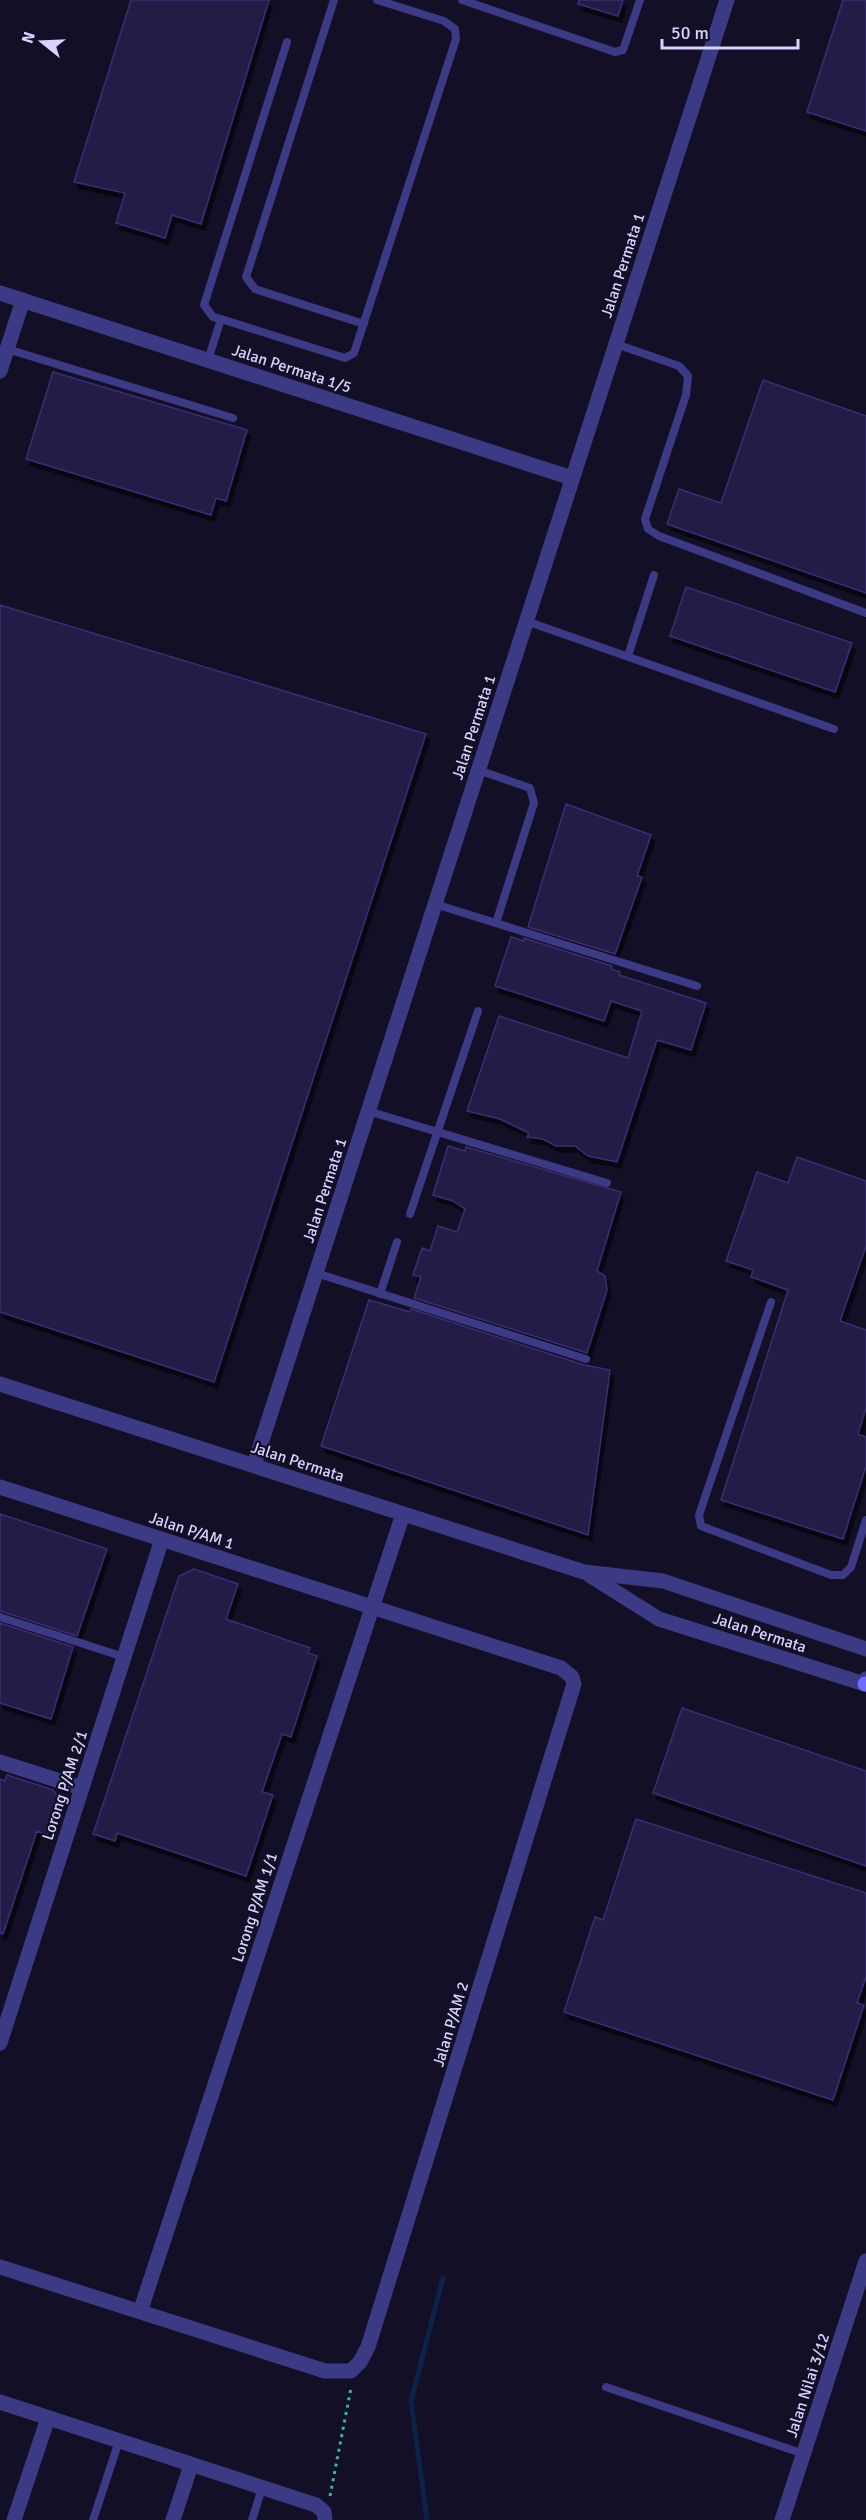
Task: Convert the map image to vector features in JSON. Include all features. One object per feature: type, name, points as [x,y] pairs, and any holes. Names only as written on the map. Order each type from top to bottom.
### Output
[{"type":"street","name":"Jalan Permata 1","points":[[254,1465],[727,0]]},
{"type":"street","name":"Jalan Permata 1/5","points":[[0,293],[572,478]]},
{"type":"street","points":[[0,371],[23,300]]},
{"type":"street","name":"Jalan Permata","points":[[0,1384],[584,1572],[663,1581],[866,1649]]},
{"type":"street","name":"Jalan P/AM 1","points":[[0,1487],[372,1607]]},
{"type":"street","name":"Lorong P/AM 1/1","points":[[140,2312],[403,1514]]},
{"type":"street","name":"Lorong P/AM 2/1","points":[[0,2043],[2,2026],[162,1539]]},
{"type":"street","name":"Jalan Permata","points":[[584,1572],[659,1619],[865,1682]]},
{"type":"street","name":"Jalan P/AM 2","points":[[351,2371],[360,2362],[368,2347],[574,1684],[572,1677],[561,1668],[372,1607]]},
{"type":"street","points":[[0,1762],[82,1788]]},
{"type":"street","points":[[0,2267],[325,2371],[351,2371]]},
{"type":"street","name":"Jalan Nilai 3/12","points":[[782,2520],[864,2271]]},
{"type":"street","points":[[0,2402],[316,2505],[325,2516]]},
{"type":"street","points":[[14,2520],[48,2418]]},
{"type":"street","points":[[173,2520],[191,2464]]},
{"type":"lane","points":[[334,0],[246,277],[255,289],[364,324]]},
{"type":"lane","points":[[287,42],[204,305],[213,317],[345,358],[354,353],[456,39],[455,29],[444,21],[377,0]]},
{"type":"lane","points":[[462,0],[615,52],[623,50],[640,0]]},
{"type":"lane","points":[[208,360],[221,320]]},
{"type":"lane","points":[[616,344],[679,366],[688,376],[686,395],[645,519],[648,529],[659,536],[866,614]]},
{"type":"lane","points":[[7,349],[233,418]]},
{"type":"lane","points":[[628,657],[654,575]]},
{"type":"lane","points":[[526,621],[834,729]]},
{"type":"lane","points":[[478,770],[530,788],[534,803],[496,923]]},
{"type":"lane","points":[[435,904],[698,986]]},
{"type":"lane","points":[[410,1214],[478,1011]]},
{"type":"lane","points":[[368,1111],[608,1183]]},
{"type":"lane","points":[[381,1294],[397,1242]]},
{"type":"lane","points":[[316,1273],[586,1359]]},
{"type":"lane","points":[[771,1302],[699,1515],[701,1526],[831,1575],[843,1575],[851,1567],[866,1520]]},
{"type":"lane","points":[[0,1617],[124,1657]]},
{"type":"lane","points":[[606,2387],[804,2454]]},
{"type":"lane","points":[[93,2520],[119,2441]]},
{"type":"lane","points":[[252,2520],[262,2488]]},
{"type":"path","points":[[325,2516],[333,2488],[351,2397],[351,2371]]},
{"type":"building","points":[[131,0],[269,0],[201,224],[172,215],[165,238],[116,223],[125,193],[74,182]]},
{"type":"building","points":[[579,0],[623,0],[618,16],[578,4]]},
{"type":"building","points":[[843,0],[866,0],[866,131],[807,112]]},
{"type":"building","points":[[53,372],[247,430],[226,501],[216,498],[211,515],[26,459]]},
{"type":"building","points":[[763,380],[866,416],[866,593],[667,524],[679,489],[721,503]]},
{"type":"building","points":[[686,587],[852,643],[835,692],[670,636]]},
{"type":"building","points":[[0,605],[426,734],[214,1382],[0,1312]]},
{"type":"building","points":[[566,804],[651,835],[637,876],[642,877],[615,954],[528,927]]},
{"type":"building","points":[[511,937],[524,941],[524,938],[612,966],[611,969],[620,972],[619,975],[706,1003],[691,1050],[657,1040],[617,1162],[588,1156],[575,1146],[556,1146],[543,1139],[527,1137],[529,1133],[500,1119],[467,1111],[499,1016],[628,1058],[642,1011],[611,1001],[604,1021],[495,986]]},
{"type":"building","points":[[448,1146],[465,1151],[466,1147],[621,1192],[597,1271],[605,1276],[607,1290],[587,1353],[414,1298],[421,1277],[413,1275],[422,1248],[430,1251],[438,1226],[457,1232],[465,1209],[453,1201],[433,1195]]},
{"type":"building","points":[[797,1157],[866,1181],[866,1246],[840,1321],[866,1330],[866,1408],[858,1434],[866,1437],[866,1466],[843,1539],[721,1500],[788,1290],[751,1277],[753,1270],[726,1261],[757,1172],[788,1183]]},
{"type":"building","points":[[369,1300],[410,1312],[411,1309],[584,1365],[610,1370],[588,1535],[321,1446]]},
{"type":"building","points":[[0,1514],[107,1549],[77,1636],[0,1611]]},
{"type":"building","points":[[194,1569],[238,1584],[226,1619],[310,1648],[308,1653],[317,1656],[291,1737],[282,1734],[262,1792],[273,1795],[246,1876],[117,1833],[115,1841],[93,1834],[179,1576]]},
{"type":"building","points":[[0,1623],[73,1647],[51,1719],[0,1703]]},
{"type":"building","points":[[682,1708],[866,1771],[866,1866],[653,1793]]},
{"type":"building","points":[[7,1775],[53,1790],[59,1798],[47,1835],[37,1831],[3,1934],[0,1933],[0,1779],[5,1781]]},
{"type":"building","points":[[636,1819],[866,1893],[866,1977],[857,2003],[864,2005],[833,2100],[564,2012],[595,1917],[603,1920]]},
{"type":"waterway","points":[[427,2520],[411,2401],[443,2278]]}]
